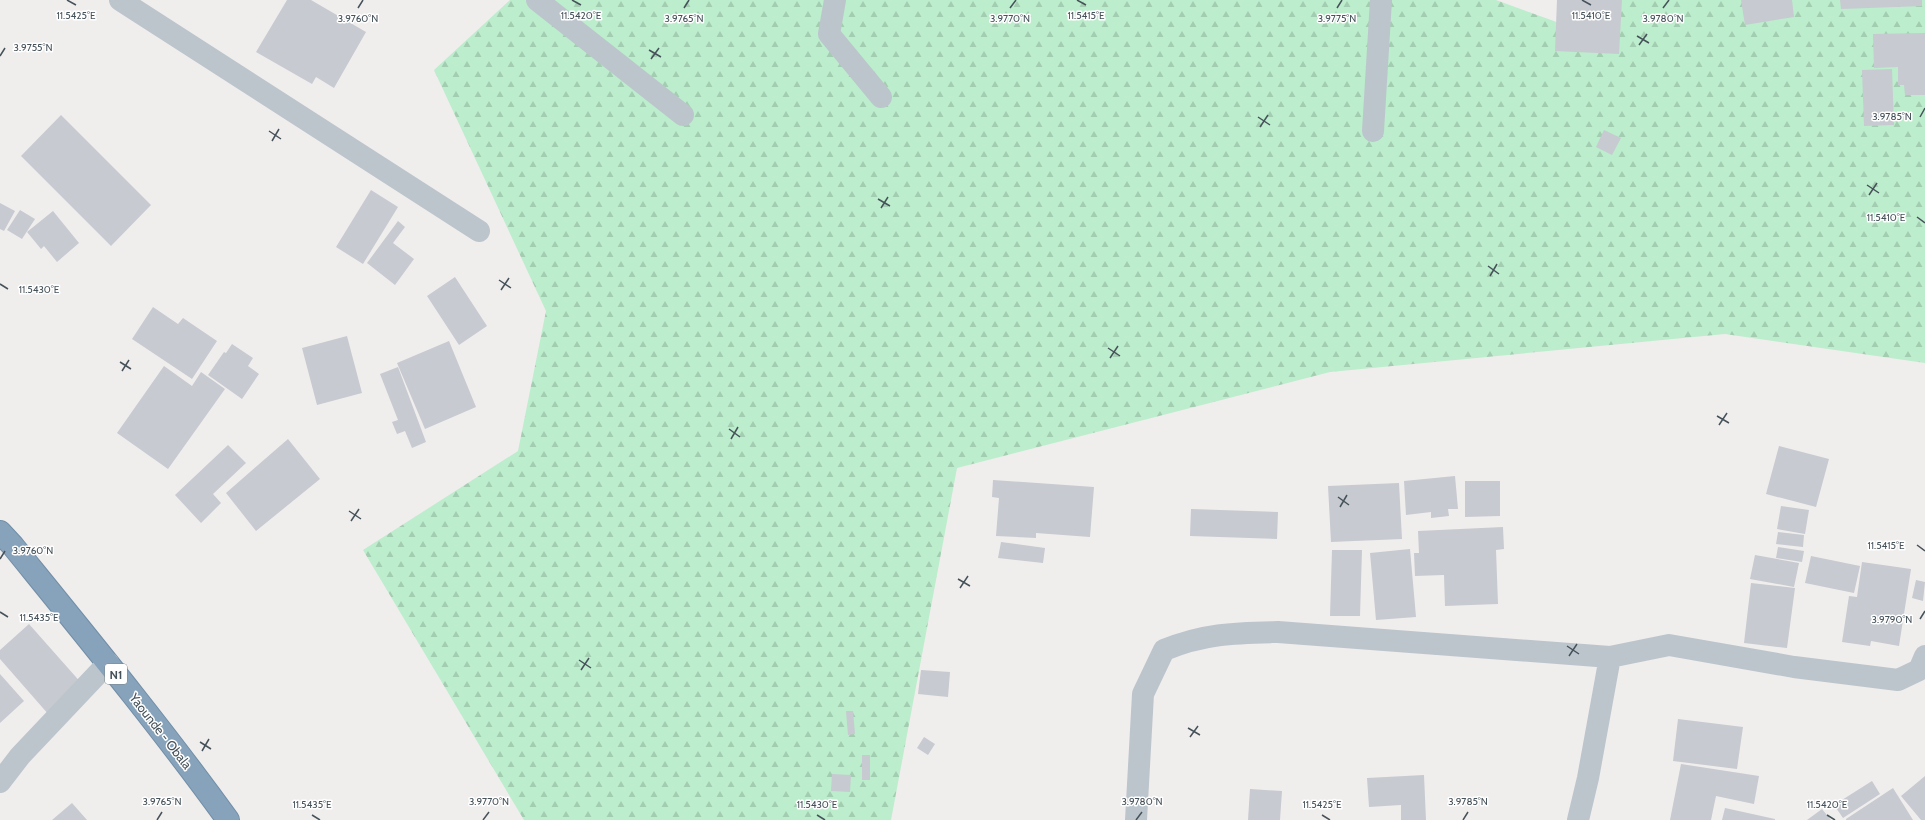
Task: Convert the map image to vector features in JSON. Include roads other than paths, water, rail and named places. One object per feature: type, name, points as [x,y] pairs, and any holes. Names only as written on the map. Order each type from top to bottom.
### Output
[{"type":"highway","name":"Yaounde - Obala","points":[[0,532],[108,663],[228,820]]},
{"type":"street","points":[[120,0],[480,231]]},
{"type":"street","points":[[537,0],[684,115]]},
{"type":"street","points":[[835,0],[829,34],[881,97]]},
{"type":"street","points":[[1373,130],[1380,0]]},
{"type":"street","points":[[1136,820],[1143,694],[1164,650],[1187,640],[1226,633],[1278,632],[1610,657],[1669,645],[1794,667],[1898,680],[1918,670],[1925,656]]},
{"type":"street","points":[[1578,820],[1588,778],[1610,657]]},
{"type":"street","points":[[0,782],[20,756],[108,663]]}]
